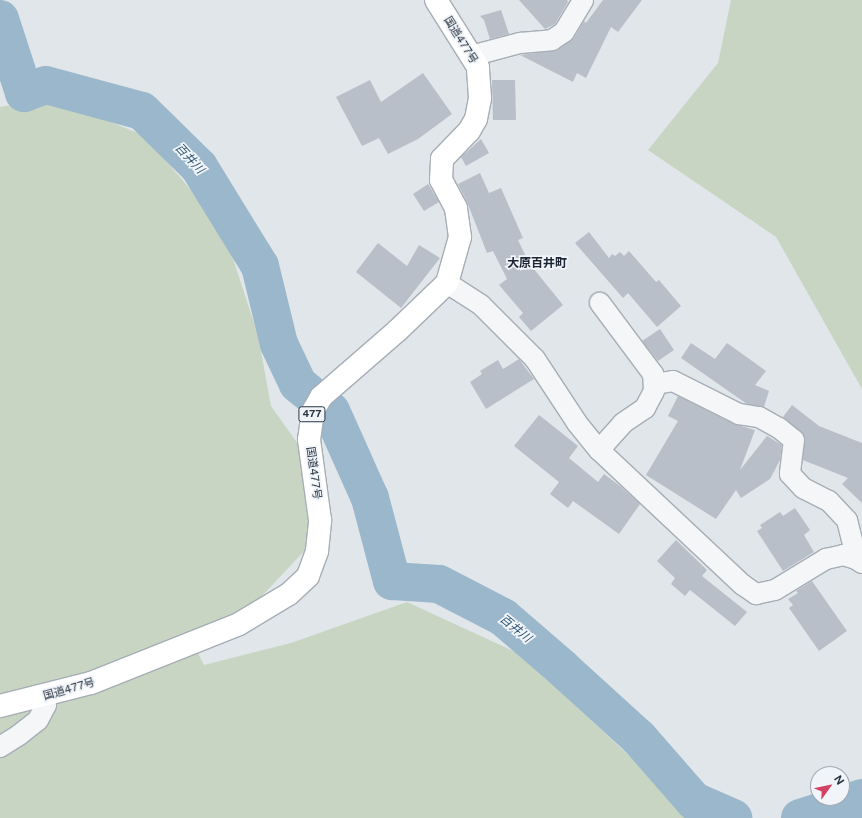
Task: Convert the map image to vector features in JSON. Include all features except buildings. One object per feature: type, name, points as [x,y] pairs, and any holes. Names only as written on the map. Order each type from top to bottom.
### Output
[{"type":"highway","name":"国道477号","points":[[0,706],[91,683],[239,624],[290,594],[308,576],[317,551],[320,520],[309,440],[313,411],[321,397],[397,330],[447,283],[460,237],[456,208],[441,180],[442,158],[469,131],[476,119],[480,98],[478,67],[436,0]]},
{"type":"street","points":[[471,56],[520,43],[552,40],[564,32],[583,0]]},
{"type":"street","points":[[447,283],[481,305],[535,359],[577,423],[599,450],[743,585],[756,594],[774,590],[826,559],[843,556],[856,560],[847,520],[829,501],[803,488],[790,474],[794,440],[779,428],[759,417],[738,414],[672,381],[654,384]]},
{"type":"street","points":[[599,450],[623,422],[645,408],[654,391],[653,374],[600,303]]},
{"type":"street","points":[[0,747],[19,735],[38,720],[46,705],[33,698]]},
{"type":"green space","points":[[731,0],[862,0],[862,389],[776,237],[648,150],[718,63]]},
{"type":"green space","points":[[52,98],[145,136],[223,228],[258,335],[271,406],[303,451],[310,545],[260,598],[190,637],[204,665],[291,643],[407,602],[520,654],[638,764],[691,818],[0,818],[0,107]]},
{"type":"waterway","name":"百井川","points":[[0,19],[24,93],[46,85],[142,111],[199,167],[260,266],[279,344],[298,384],[308,392]]},
{"type":"waterway","name":"百井川","points":[[331,411],[370,498],[392,581],[439,584],[503,617],[639,738],[694,801],[733,818]]},
{"type":"waterway","name":"百井川","points":[[800,818],[862,798]]},
{"type":"district","name":"大原百井町","points":[[537,264]]}]
